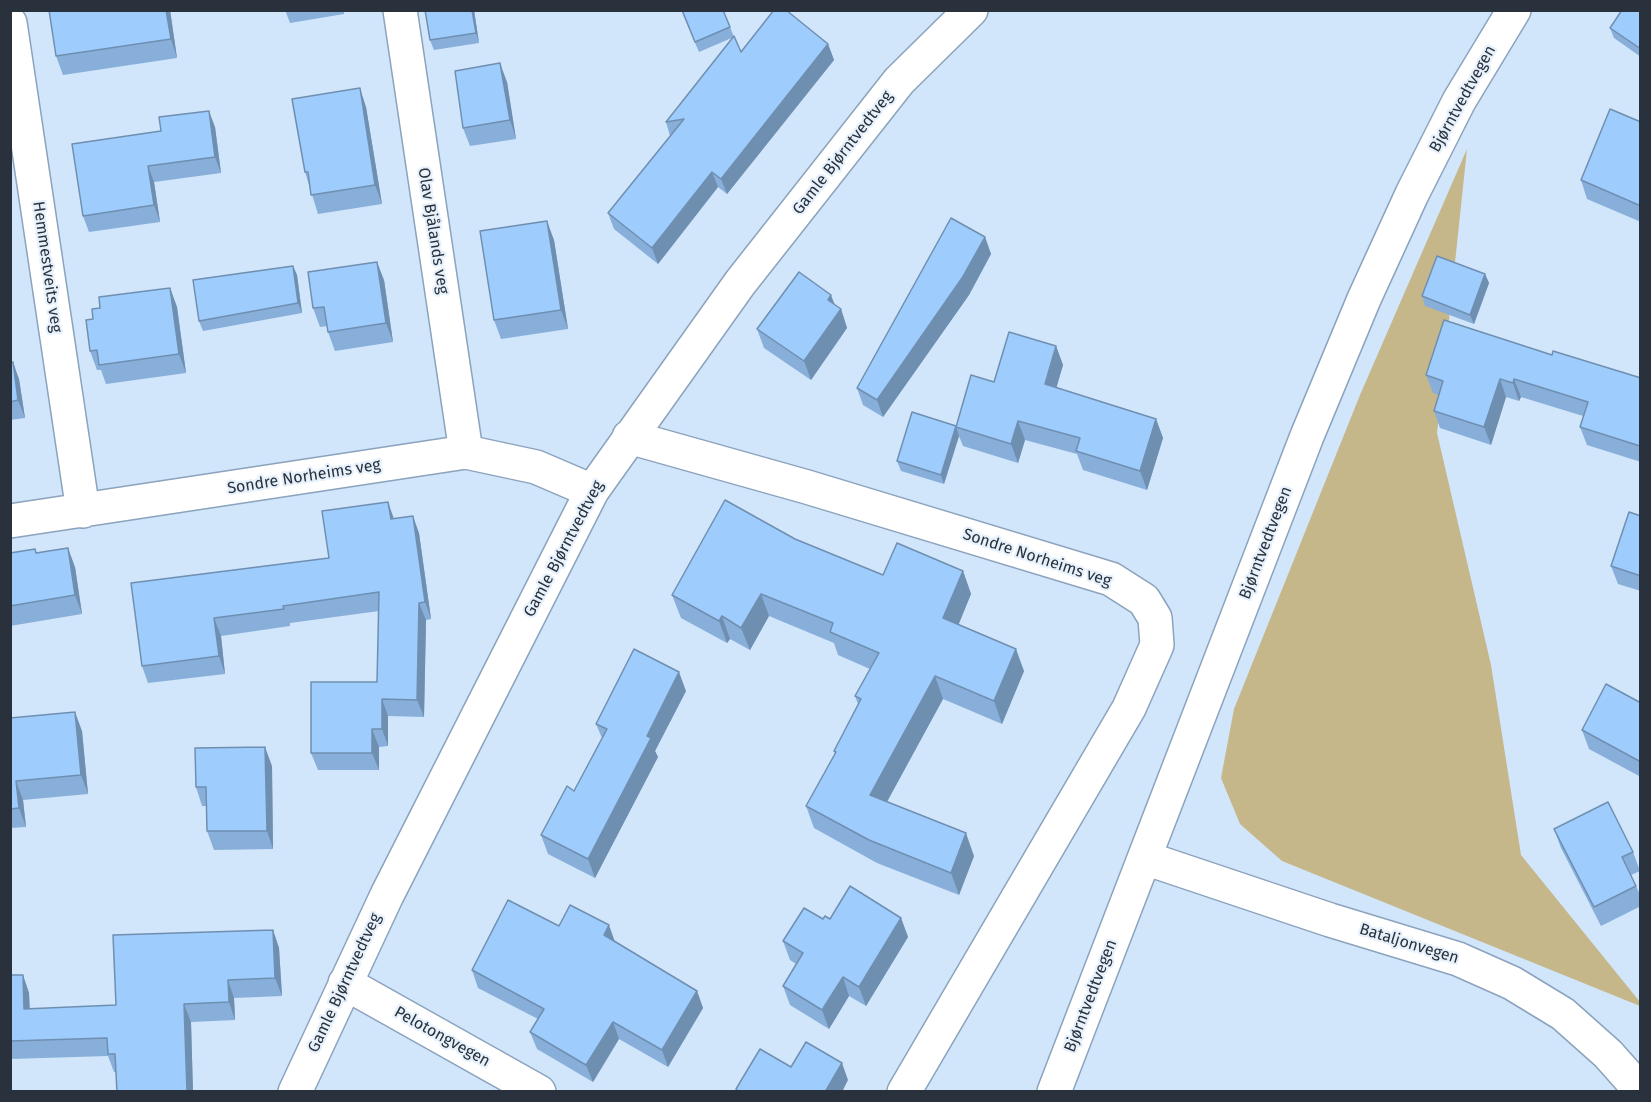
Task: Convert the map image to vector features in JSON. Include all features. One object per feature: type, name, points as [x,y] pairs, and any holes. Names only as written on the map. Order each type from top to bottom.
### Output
[{"type":"street","name":"Olav Bjålands veg","points":[[400,10],[466,452]]},
{"type":"street","name":"Gamle Bjørntvedtveg","points":[[295,1092],[387,895],[592,491],[740,283],[899,81],[971,10]]},
{"type":"street","name":"Bjørntvedtvegen","points":[[1054,1092],[1307,436],[1364,299],[1412,194],[1459,101],[1514,10]]},
{"type":"street","name":"Hemmestveits veg","points":[[10,23],[83,511]]},
{"type":"street","name":"Sondre Norheims veg","points":[[629,437],[807,487],[1112,579],[1144,600],[1155,618],[1157,645],[1129,708],[904,1092]]},
{"type":"street","name":"Sondre Norheims veg","points":[[10,521],[466,452],[536,467],[592,491]]},
{"type":"street","name":"Bataljonvegen","points":[[1145,858],[1330,920],[1458,959],[1512,983],[1563,1014],[1608,1054],[1641,1090]]},
{"type":"street","name":"Pelotongvegen","points":[[345,983],[539,1092]]},
{"type":"shaded area","points":[[1467,149],[1437,433],[1491,665],[1521,855],[1640,1002],[1640,1006],[1282,861],[1240,824],[1221,778],[1234,709],[1360,395]]},
{"type":"building","points":[[49,10],[166,10],[171,39],[56,56]]},
{"type":"building","points":[[425,10],[472,10],[476,33],[430,40]]},
{"type":"building","points":[[682,10],[723,10],[730,27],[695,42]]},
{"type":"building","points":[[774,10],[786,10],[828,44],[721,179],[712,172],[652,248],[608,213],[684,119],[666,122],[734,36],[741,52]]},
{"type":"building","points":[[1622,10],[1641,10],[1641,49],[1610,28]]},
{"type":"building","points":[[500,63],[510,120],[463,128],[455,71]]},
{"type":"building","points":[[360,88],[375,185],[311,195],[292,99]]},
{"type":"building","points":[[1610,109],[1641,122],[1641,206],[1581,180]]},
{"type":"building","points":[[209,111],[215,157],[148,166],[154,205],[83,216],[72,144],[161,131],[159,117]]},
{"type":"building","points":[[951,218],[985,237],[962,278],[877,400],[857,388]]},
{"type":"building","points":[[547,221],[561,310],[494,320],[480,231]]},
{"type":"building","points":[[1437,256],[1485,274],[1470,315],[1422,296]]},
{"type":"building","points":[[377,262],[386,323],[328,332],[324,307],[313,308],[308,272]]},
{"type":"building","points":[[293,266],[298,303],[199,321],[193,280]]},
{"type":"building","points":[[799,272],[831,295],[828,300],[841,309],[804,361],[757,329]]},
{"type":"building","points":[[170,288],[179,354],[99,365],[97,350],[90,351],[86,320],[93,319],[92,309],[100,308],[99,297]]},
{"type":"building","points":[[1444,320],[1552,355],[1553,351],[1641,378],[1640,446],[1580,427],[1588,402],[1514,379],[1513,383],[1500,379],[1484,427],[1434,411],[1443,381],[1426,375]]},
{"type":"building","points":[[1009,332],[1056,346],[1045,384],[1156,419],[1140,471],[1076,451],[1080,438],[1018,421],[1011,444],[956,427],[971,375],[994,382]]},
{"type":"building","points":[[10,362],[13,362],[18,400],[10,402]]},
{"type":"building","points":[[912,412],[956,426],[941,475],[897,461]]},
{"type":"building","points":[[725,500],[795,539],[883,575],[897,543],[963,571],[943,618],[1016,649],[994,701],[935,676],[870,795],[966,833],[951,873],[869,840],[806,806],[836,752],[834,751],[861,699],[855,696],[879,653],[830,632],[833,623],[761,594],[741,628],[722,616],[719,621],[672,595]]},
{"type":"building","points":[[388,502],[391,519],[413,516],[425,602],[419,603],[417,700],[382,699],[382,729],[372,729],[372,753],[311,753],[311,682],[377,682],[379,592],[283,606],[284,609],[214,618],[219,656],[142,666],[131,583],[329,558],[322,511]]},
{"type":"building","points":[[1629,512],[1641,516],[1641,576],[1611,566]]},
{"type":"building","points":[[68,548],[75,595],[10,606],[10,553],[35,549],[36,553]]},
{"type":"building","points":[[634,649],[679,672],[647,736],[651,738],[588,859],[541,835],[567,786],[574,791],[607,729],[596,724]]},
{"type":"building","points":[[1606,684],[1641,703],[1641,762],[1582,730]]},
{"type":"building","points":[[75,712],[81,775],[16,781],[19,808],[10,809],[10,718]]},
{"type":"building","points":[[265,747],[267,831],[207,831],[206,787],[196,787],[195,748]]},
{"type":"building","points":[[1608,802],[1633,852],[1622,857],[1636,886],[1594,907],[1554,829]]},
{"type":"building","points":[[850,886],[901,918],[859,987],[843,977],[822,1010],[783,986],[803,953],[783,941],[804,908],[823,919],[825,916],[830,919]]},
{"type":"building","points":[[508,900],[559,926],[570,905],[609,925],[604,935],[697,991],[662,1050],[613,1022],[586,1065],[530,1032],[544,1009],[472,970]]},
{"type":"building","points":[[273,930],[275,978],[228,980],[229,1002],[184,1004],[187,1092],[117,1092],[115,1054],[108,1054],[107,1038],[10,1041],[10,975],[23,975],[24,1009],[116,1005],[113,935]]},
{"type":"building","points":[[806,1042],[842,1063],[825,1092],[739,1092],[736,1089],[760,1049],[791,1067]]}]
